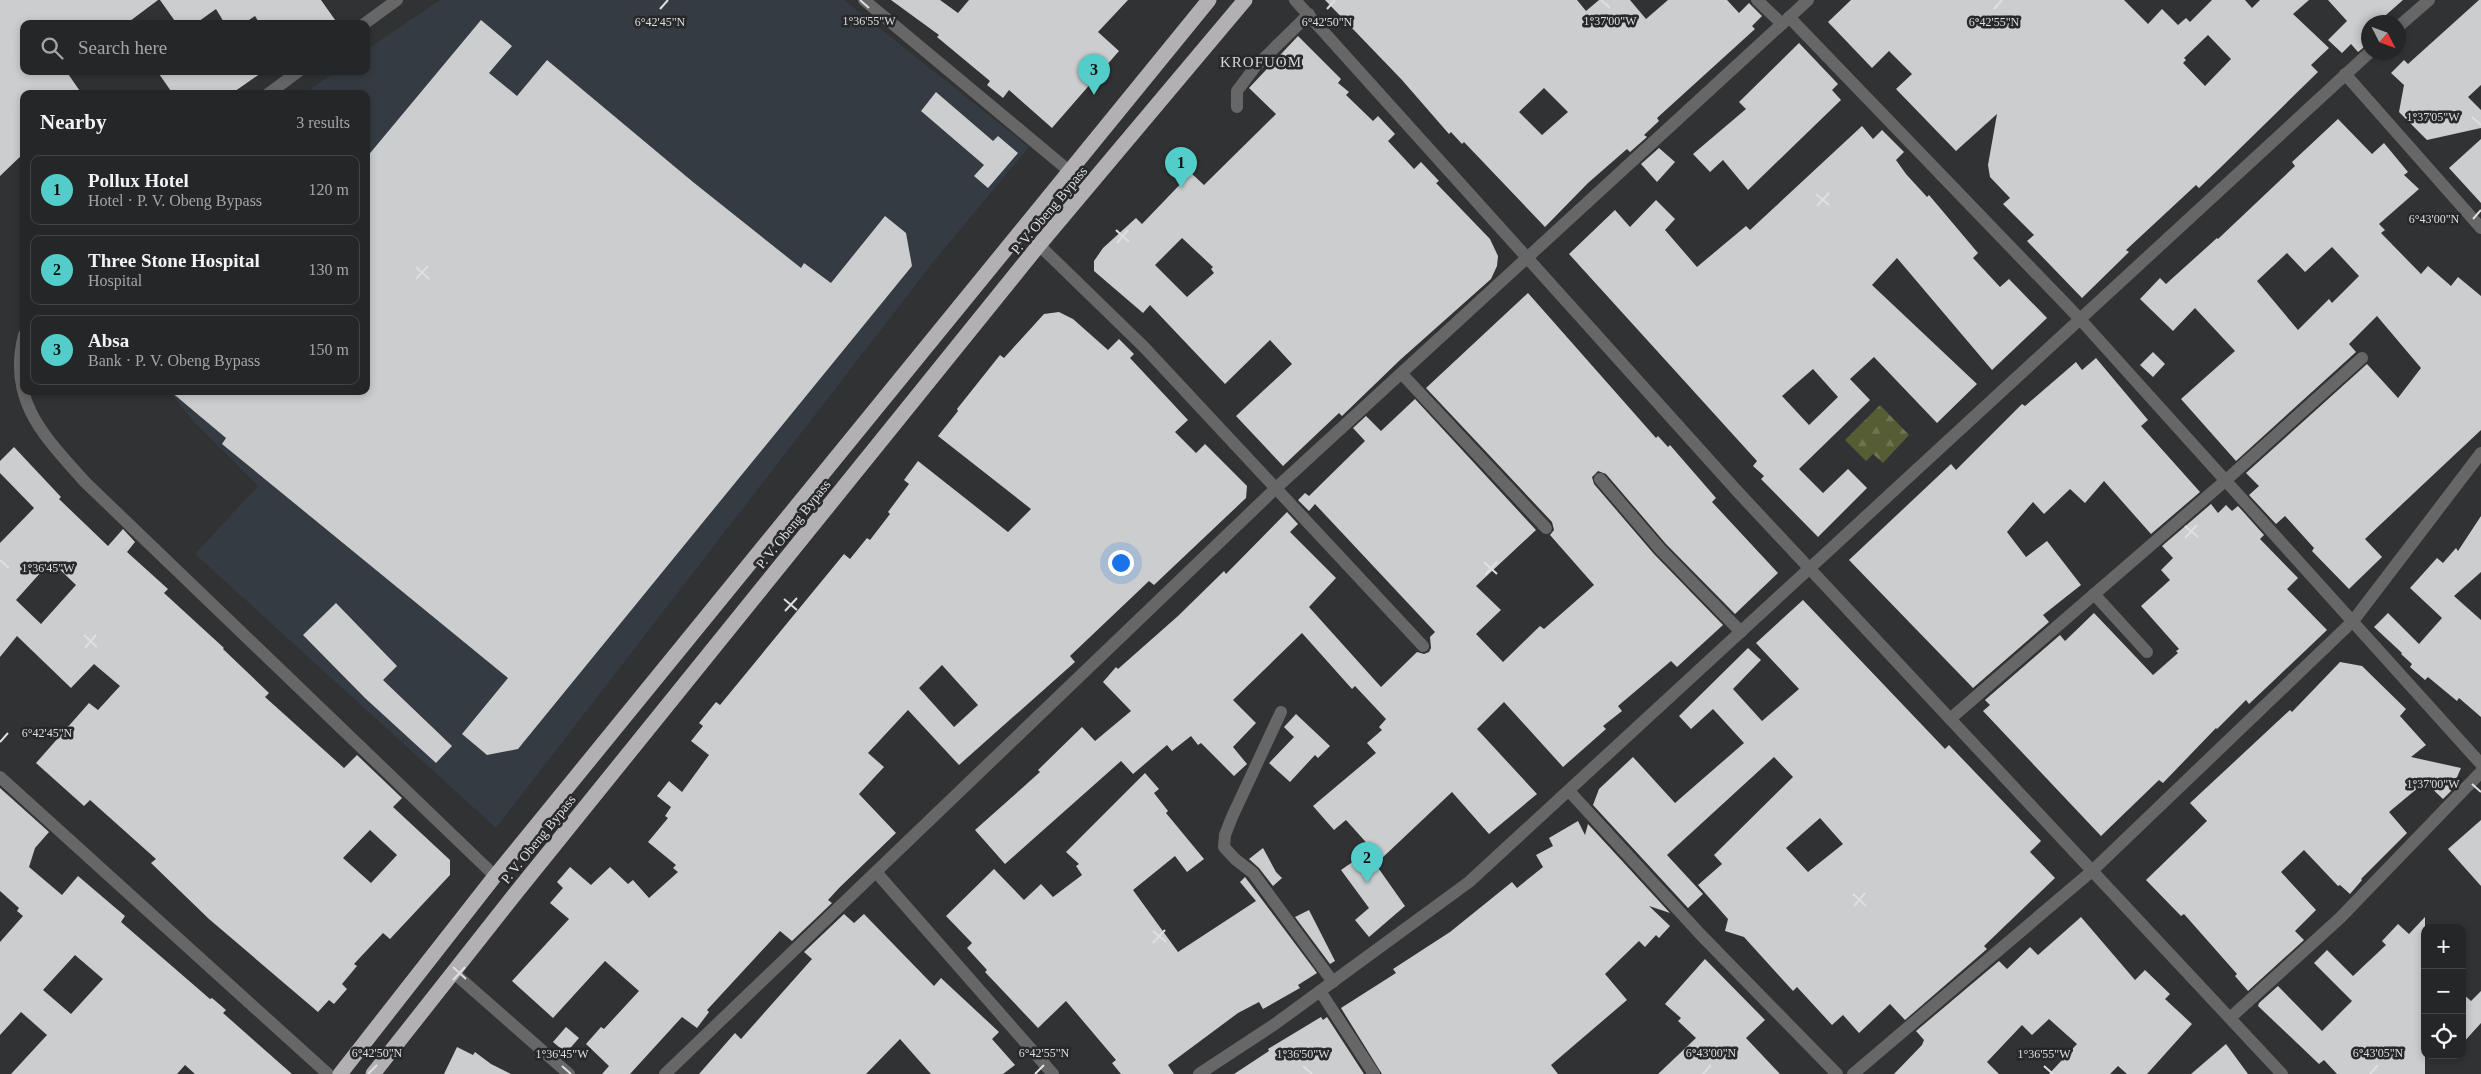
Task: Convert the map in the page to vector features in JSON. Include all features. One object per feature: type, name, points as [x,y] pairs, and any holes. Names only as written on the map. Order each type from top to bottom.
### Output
[{"type":"highway","name":"P. V. Obeng Bypass","points":[[340,1074],[495,876],[1208,0]]},
{"type":"highway","name":"P. V. Obeng Bypass","points":[[373,1074],[521,886],[1039,245],[1245,0]]},
{"type":"street","points":[[370,20],[397,0]]},
{"type":"street","points":[[864,0],[1068,170]]},
{"type":"street","points":[[1295,0],[1809,570],[2282,1074]]},
{"type":"street","points":[[1757,0],[1785,21],[2079,318],[2481,764]]},
{"type":"street","points":[[665,1074],[1275,489],[1808,0]]},
{"type":"street","points":[[2406,20],[2429,0]]},
{"type":"street","points":[[1237,107],[1237,91],[1255,67],[1309,14]]},
{"type":"street","points":[[1199,1074],[1320,992],[1469,882],[2361,60]]},
{"type":"street","points":[[2345,74],[2481,228]]},
{"type":"street","points":[[273,90],[294,75]]},
{"type":"street","points":[[1039,245],[1144,347],[1424,646]]},
{"type":"street","points":[[20,349],[20,383]]},
{"type":"street","points":[[1950,719],[2225,481],[2362,358]]},
{"type":"street","points":[[1402,374],[1546,528]]},
{"type":"street","points":[[24,395],[28,411],[50,442],[85,482],[223,617],[495,876]]},
{"type":"street","points":[[1853,1074],[2092,871],[2353,621],[2481,453]]},
{"type":"street","points":[[1600,479],[1660,549],[1741,632]]},
{"type":"street","points":[[2094,594],[2147,652]]},
{"type":"street","points":[[1281,712],[1232,817],[1225,835],[1224,847],[1235,859],[1253,873],[1333,982]]},
{"type":"street","points":[[2230,1018],[2340,918],[2481,772]]},
{"type":"street","points":[[0,777],[328,1074]]},
{"type":"street","points":[[1569,791],[1701,935],[1837,1074]]},
{"type":"street","points":[[876,872],[1053,1074]]},
{"type":"street","points":[[454,973],[568,1074]]},
{"type":"street","points":[[1320,992],[1374,1074]]},
{"type":"shaded area","points":[[440,0],[844,0],[1029,147],[934,261],[496,828],[195,554],[258,486],[195,423],[172,395],[370,395],[370,90],[310,90],[330,75],[370,75],[370,47]]},
{"type":"green space","points":[[1880,405],[1909,435],[1883,463],[1873,454],[1866,461],[1845,440]]},
{"type":"building","points":[[0,0],[158,0],[131,20],[20,20],[20,75],[69,75],[79,90],[20,90],[20,157],[0,176]]},
{"type":"building","points":[[160,0],[321,0],[335,20],[258,20],[255,16],[249,20],[223,20],[216,9],[201,20],[174,20]]},
{"type":"building","points":[[891,0],[940,0],[958,13],[969,0],[1128,0],[1098,32],[1119,51],[1052,128],[1009,90],[1003,98],[987,85],[990,81],[937,37],[939,35]]},
{"type":"building","points":[[1325,0],[1577,0],[1586,11],[1599,0],[1630,0],[1646,19],[1668,0],[1727,0],[1739,13],[1749,3],[1762,16],[1752,26],[1755,29],[1657,118],[1659,121],[1644,135],[1647,137],[1630,152],[1627,149],[1588,183],[1545,227],[1464,142],[1462,144],[1451,132],[1449,134],[1402,80]],"holes":[[[1544,88],[1568,112],[1542,135],[1519,112]]]},
{"type":"building","points":[[1851,0],[2124,0],[2148,24],[2162,9],[2178,25],[2186,18],[2190,22],[2212,0],[2245,0],[2252,8],[2260,0],[2309,0],[2293,14],[2329,48],[2311,65],[2318,72],[2199,188],[2196,185],[2126,250],[2129,252],[2082,298],[2027,241],[2034,235],[2003,204],[2010,198],[1990,177],[1988,165],[1997,114],[1956,151],[1896,89],[1912,74],[1889,51],[1872,68],[1828,22]],"holes":[[[2208,35],[2231,59],[2205,86],[2183,63],[2186,60],[2184,58]]]},
{"type":"building","points":[[2328,0],[2403,0],[2386,15],[2361,15],[2361,50],[2358,52],[2351,44],[2342,53],[2328,40],[2347,21]]},
{"type":"building","points":[[2481,0],[2481,85],[2468,97],[2481,110],[2481,128],[2427,140],[2399,112],[2404,85],[2391,73],[2404,60],[2408,64]]},
{"type":"building","points":[[481,20],[512,46],[489,73],[517,96],[547,60],[693,182],[801,268],[804,263],[831,283],[885,216],[906,233],[912,266],[518,749],[487,755],[462,734],[508,678],[222,444],[226,438],[175,395],[370,395],[370,153]]},
{"type":"building","points":[[1298,36],[1341,79],[1338,83],[1349,92],[1346,95],[1373,121],[1378,116],[1395,134],[1388,141],[1414,169],[1421,162],[1439,181],[1436,183],[1490,239],[1498,256],[1497,266],[1491,279],[1400,360],[1342,416],[1339,413],[1283,466],[1236,416],[1292,364],[1270,340],[1225,384],[1150,305],[1143,313],[1094,271],[1094,261],[1103,248],[1136,218],[1142,224],[1191,173],[1204,185],[1276,114],[1249,88]],"holes":[[[1182,238],[1213,267],[1211,269],[1214,273],[1187,297],[1155,265]]]},
{"type":"building","points":[[1799,43],[1838,84],[1832,90],[1841,100],[1748,190],[1723,160],[1710,172],[1693,154],[1746,109],[1739,102]]},
{"type":"building","points":[[160,75],[258,75],[237,90],[170,90]]},
{"type":"building","points":[[936,92],[993,141],[998,136],[1018,153],[988,188],[974,176],[984,165],[921,111]]},
{"type":"building","points":[[2338,119],[2372,154],[2384,143],[2408,172],[2404,175],[2419,189],[2379,224],[2385,230],[2381,233],[2421,274],[2428,266],[2451,286],[2458,277],[2481,296],[2481,430],[2365,539],[2382,557],[2349,589],[2312,551],[2314,548],[2285,516],[2276,524],[2249,495],[2259,486],[2246,473],[2367,364],[2398,398],[2421,368],[2377,316],[2349,344],[2356,352],[2236,461],[2181,399],[2235,351],[2195,308],[2173,331],[2140,299],[2160,278],[2166,284],[2218,239],[2295,166],[2292,162]],"holes":[[[2332,247],[2359,276],[2332,303],[2329,299],[2298,330],[2257,281],[2287,253],[2305,272]]]},
{"type":"building","points":[[1862,126],[1873,139],[1882,130],[1904,152],[1896,160],[1906,174],[1927,197],[1929,195],[1978,253],[1973,258],[2000,287],[2009,279],[2047,318],[1992,370],[1897,258],[1872,285],[1977,384],[1937,423],[1874,357],[1850,379],[1870,400],[1799,469],[1823,493],[1848,469],[1867,488],[1818,537],[1761,479],[1764,476],[1753,466],[1757,461],[1569,254],[1615,210],[1630,227],[1656,200],[1675,219],[1665,230],[1697,267],[1746,226],[1750,230]],"holes":[[[1813,369],[1838,397],[1809,425],[1782,396]]]},
{"type":"building","points":[[2481,139],[2481,203],[2449,168]]},
{"type":"building","points":[[1659,148],[1675,162],[1657,182],[1641,164]]},
{"type":"building","points":[[1528,293],[1656,438],[1658,436],[1668,447],[1670,445],[1716,498],[1712,502],[1778,573],[1735,614],[1666,544],[1606,474],[1598,471],[1592,477],[1594,484],[1654,554],[1723,625],[1677,667],[1671,661],[1618,706],[1622,711],[1603,726],[1606,729],[1563,767],[1504,702],[1477,729],[1537,794],[1489,834],[1452,792],[1381,859],[1346,820],[1334,830],[1313,806],[1376,753],[1367,743],[1382,730],[1379,727],[1386,719],[1355,686],[1352,689],[1302,633],[1233,700],[1256,723],[1233,747],[1247,764],[1234,776],[1201,743],[1198,745],[1191,736],[1172,751],[1167,745],[1133,774],[1121,761],[1005,864],[975,830],[1040,772],[1038,770],[1082,727],[1095,741],[1131,711],[1103,682],[1116,667],[1118,669],[1178,616],[1224,571],[1226,574],[1287,512],[1298,524],[1290,532],[1336,578],[1309,607],[1381,687],[1417,652],[1424,654],[1429,652],[1431,648],[1430,637],[1435,632],[1315,504],[1309,511],[1298,500],[1305,493],[1309,496],[1365,441],[1353,428],[1366,416],[1381,431],[1415,399],[1536,530],[1476,586],[1501,610],[1476,634],[1503,662],[1540,626],[1544,629],[1594,585],[1550,535],[1554,530],[1552,522],[1426,388]]},
{"type":"building","points":[[1059,312],[1073,319],[1108,350],[1119,339],[1134,354],[1130,358],[1188,420],[1175,432],[1196,453],[1205,444],[1247,486],[1246,498],[1154,585],[1149,581],[1070,656],[1075,662],[959,765],[908,710],[868,753],[884,767],[859,794],[896,833],[839,888],[828,900],[832,903],[792,941],[780,931],[707,1010],[709,1012],[697,1028],[682,1017],[630,1074],[602,1074],[609,1066],[586,1044],[601,1027],[604,1029],[639,991],[605,961],[553,1018],[512,981],[569,919],[550,903],[563,888],[557,882],[570,867],[591,885],[610,867],[628,884],[633,880],[649,898],[678,872],[673,868],[676,865],[648,842],[668,818],[665,816],[671,807],[657,796],[669,781],[682,792],[709,755],[691,741],[703,726],[699,723],[716,702],[720,705],[844,554],[850,559],[867,538],[870,540],[890,514],[888,512],[909,484],[904,480],[918,461],[1008,532],[1031,509],[938,436],[1000,355],[1004,358],[1044,314]],"holes":[[[942,665],[978,705],[954,727],[919,688]]]},
{"type":"building","points":[[2153,352],[2165,364],[2153,377],[2140,365]]},
{"type":"building","points":[[2096,358],[2148,420],[2141,426],[2200,492],[2151,534],[2104,481],[2085,503],[2070,489],[2044,514],[2033,502],[2007,532],[2026,557],[2047,541],[2081,585],[2043,615],[2049,622],[1973,688],[1849,560],[1951,464],[1956,470],[2022,404],[2025,406],[2076,362],[2082,370]]},
{"type":"building","points":[[14,447],[61,497],[59,499],[108,546],[123,529],[135,542],[127,552],[168,589],[164,593],[224,648],[269,693],[265,697],[344,768],[357,755],[402,798],[393,807],[450,860],[450,875],[390,939],[383,933],[354,964],[357,966],[342,984],[347,989],[334,1004],[329,1000],[318,1012],[209,919],[151,863],[156,859],[90,800],[84,806],[36,763],[89,703],[98,710],[120,686],[94,664],[71,688],[17,636],[0,657],[0,543],[34,508],[0,473],[0,461]],"holes":[[[51,561],[76,585],[41,624],[16,600]],[[370,830],[397,855],[371,883],[343,858]]]},
{"type":"building","points":[[2211,504],[2218,513],[2226,505],[2232,511],[2238,506],[2264,535],[2260,539],[2298,578],[2287,589],[2327,630],[2249,704],[2246,700],[2163,783],[2159,780],[2101,836],[1983,711],[1990,705],[1985,700],[2060,635],[2065,641],[2094,613],[2153,675],[2178,653],[2176,651],[2179,649],[2141,606],[2170,580],[2161,570],[2173,558],[2162,546]]},
{"type":"building","points":[[2481,516],[2481,572],[2454,596],[2481,620],[2481,717],[2459,698],[2457,701],[2428,677],[2425,680],[2410,667],[2412,664],[2402,653],[2374,627],[2388,613],[2419,644],[2442,618],[2410,588],[2437,558],[2443,563],[2456,548],[2458,551]]},
{"type":"building","points":[[1803,600],[1945,749],[1949,745],[2041,841],[2030,852],[2055,878],[1984,946],[1987,949],[1905,1020],[1890,1004],[1859,1033],[1843,1015],[1832,1025],[1797,987],[1793,991],[1744,937],[1725,931],[1728,919],[1698,885],[1722,864],[1714,855],[1793,777],[1774,757],[1667,855],[1703,894],[1688,908],[1593,805],[1599,789],[1633,757],[1675,803],[1744,743],[1713,709],[1691,729],[1679,716],[1748,648],[1761,660],[1733,689],[1762,721],[1799,689],[1756,643]],"holes":[[[1820,818],[1843,844],[1808,872],[1786,848]]]},
{"type":"building","points":[[336,603],[397,666],[383,680],[452,746],[436,763],[365,698],[303,635]]},
{"type":"building","points":[[2340,662],[2362,666],[2406,709],[2400,716],[2426,745],[2411,757],[2461,768],[2451,791],[2443,799],[2425,782],[2389,812],[2407,833],[2361,879],[2350,894],[2340,885],[2338,886],[2304,850],[2281,872],[2316,910],[2295,931],[2304,940],[2248,991],[2235,976],[2237,974],[2184,914],[2181,916],[2146,880],[2207,821],[2190,803],[2290,710],[2292,712]]},
{"type":"building","points":[[1296,714],[1330,746],[1318,758],[1315,755],[1290,782],[1269,763],[1294,737],[1284,727]]},
{"type":"building","points":[[1145,773],[1159,789],[1154,793],[1168,811],[1166,813],[1204,859],[1187,872],[1175,856],[1133,890],[1178,952],[1256,901],[1240,882],[1245,877],[1317,973],[1298,985],[1300,988],[1263,1009],[1259,1002],[1238,1013],[1168,1065],[1174,1074],[1121,1074],[1112,1063],[1116,1060],[1066,1001],[1038,1028],[985,972],[987,970],[967,948],[972,943],[946,916],[994,869],[1024,900],[1041,884],[1053,897],[1082,875],[1076,866],[1079,864],[1066,852]]},
{"type":"building","points":[[0,788],[49,832],[35,848],[29,867],[62,895],[78,876],[125,916],[121,922],[210,999],[212,998],[226,1010],[223,1013],[292,1074],[195,1074],[185,1065],[177,1074],[11,1074],[47,1035],[21,1012],[0,1035],[0,942],[23,916],[17,911],[19,908],[0,891]],"holes":[[[75,955],[103,979],[71,1014],[43,990]]]},
{"type":"building","points":[[2481,820],[2481,886],[2448,849]]},
{"type":"building","points":[[1578,821],[1585,835],[1588,824],[1670,913],[1649,906],[1670,926],[1659,938],[1656,935],[1645,947],[1639,941],[1605,974],[1627,1000],[1551,1065],[1558,1074],[1382,1074],[1341,1008],[1396,973],[1393,969],[1450,932],[1512,882],[1517,888],[1543,867],[1536,855],[1553,846],[1549,838]]},
{"type":"building","points":[[1263,848],[1276,872],[1282,878],[1273,886],[1249,859]]},
{"type":"building","points":[[1367,852],[1405,906],[1369,937],[1355,920],[1369,908],[1341,870]]},
{"type":"building","points":[[1309,910],[1335,961],[1330,964],[1295,917]]},
{"type":"building","points":[[844,914],[854,923],[864,914],[934,986],[941,978],[999,1032],[992,1039],[1015,1065],[1003,1074],[931,1074],[900,1039],[866,1074],[699,1074],[735,1033],[741,1039],[812,959],[804,952]]},
{"type":"building","points":[[2081,917],[2135,980],[2145,970],[2170,994],[2165,999],[2192,1024],[2147,1074],[2127,1074],[2118,1066],[2110,1074],[2049,1074],[2077,1044],[2049,1019],[2032,1035],[2022,1025],[1987,1062],[1999,1074],[1894,1074],[1922,1045],[1924,1040],[1916,1031],[1999,961],[2007,969],[2030,947],[2038,955]]},
{"type":"building","points":[[2425,917],[2425,924],[2421,924],[2421,1059],[2425,1059],[2425,1074],[2337,1074],[2324,1060],[2319,1064],[2258,1006],[2278,986],[2322,1031],[2352,1001],[2314,963],[2327,950],[2353,976],[2386,945],[2382,941],[2398,924],[2409,934]]},
{"type":"building","points":[[1705,959],[1765,1020],[1746,1038],[1780,1074],[1658,1074],[1696,1038],[1678,1021],[1681,1018],[1665,1004]]},
{"type":"building","points":[[2481,991],[2481,1023],[2466,1040],[2466,997],[2471,1001]]},
{"type":"building","points":[[1321,1017],[1323,1020],[1327,1017],[1364,1074],[1234,1074],[1269,1051],[1268,1049]]},
{"type":"building","points":[[566,1027],[579,1038],[566,1053],[553,1042]]},
{"type":"building","points":[[2226,1044],[2248,1074],[2191,1074]]},
{"type":"building","points":[[457,1047],[473,1055],[475,1052],[491,1064],[511,1074],[444,1074]]},
{"type":"place","name":"Absa","points":[[1094,95]]},
{"type":"place","name":"Pollux Hotel","points":[[1181,188]]},
{"type":"place","name":"Three Stone Hospital","points":[[1367,883]]},
{"type":"district","name":"KROFUOM","points":[[1261,62]]}]
